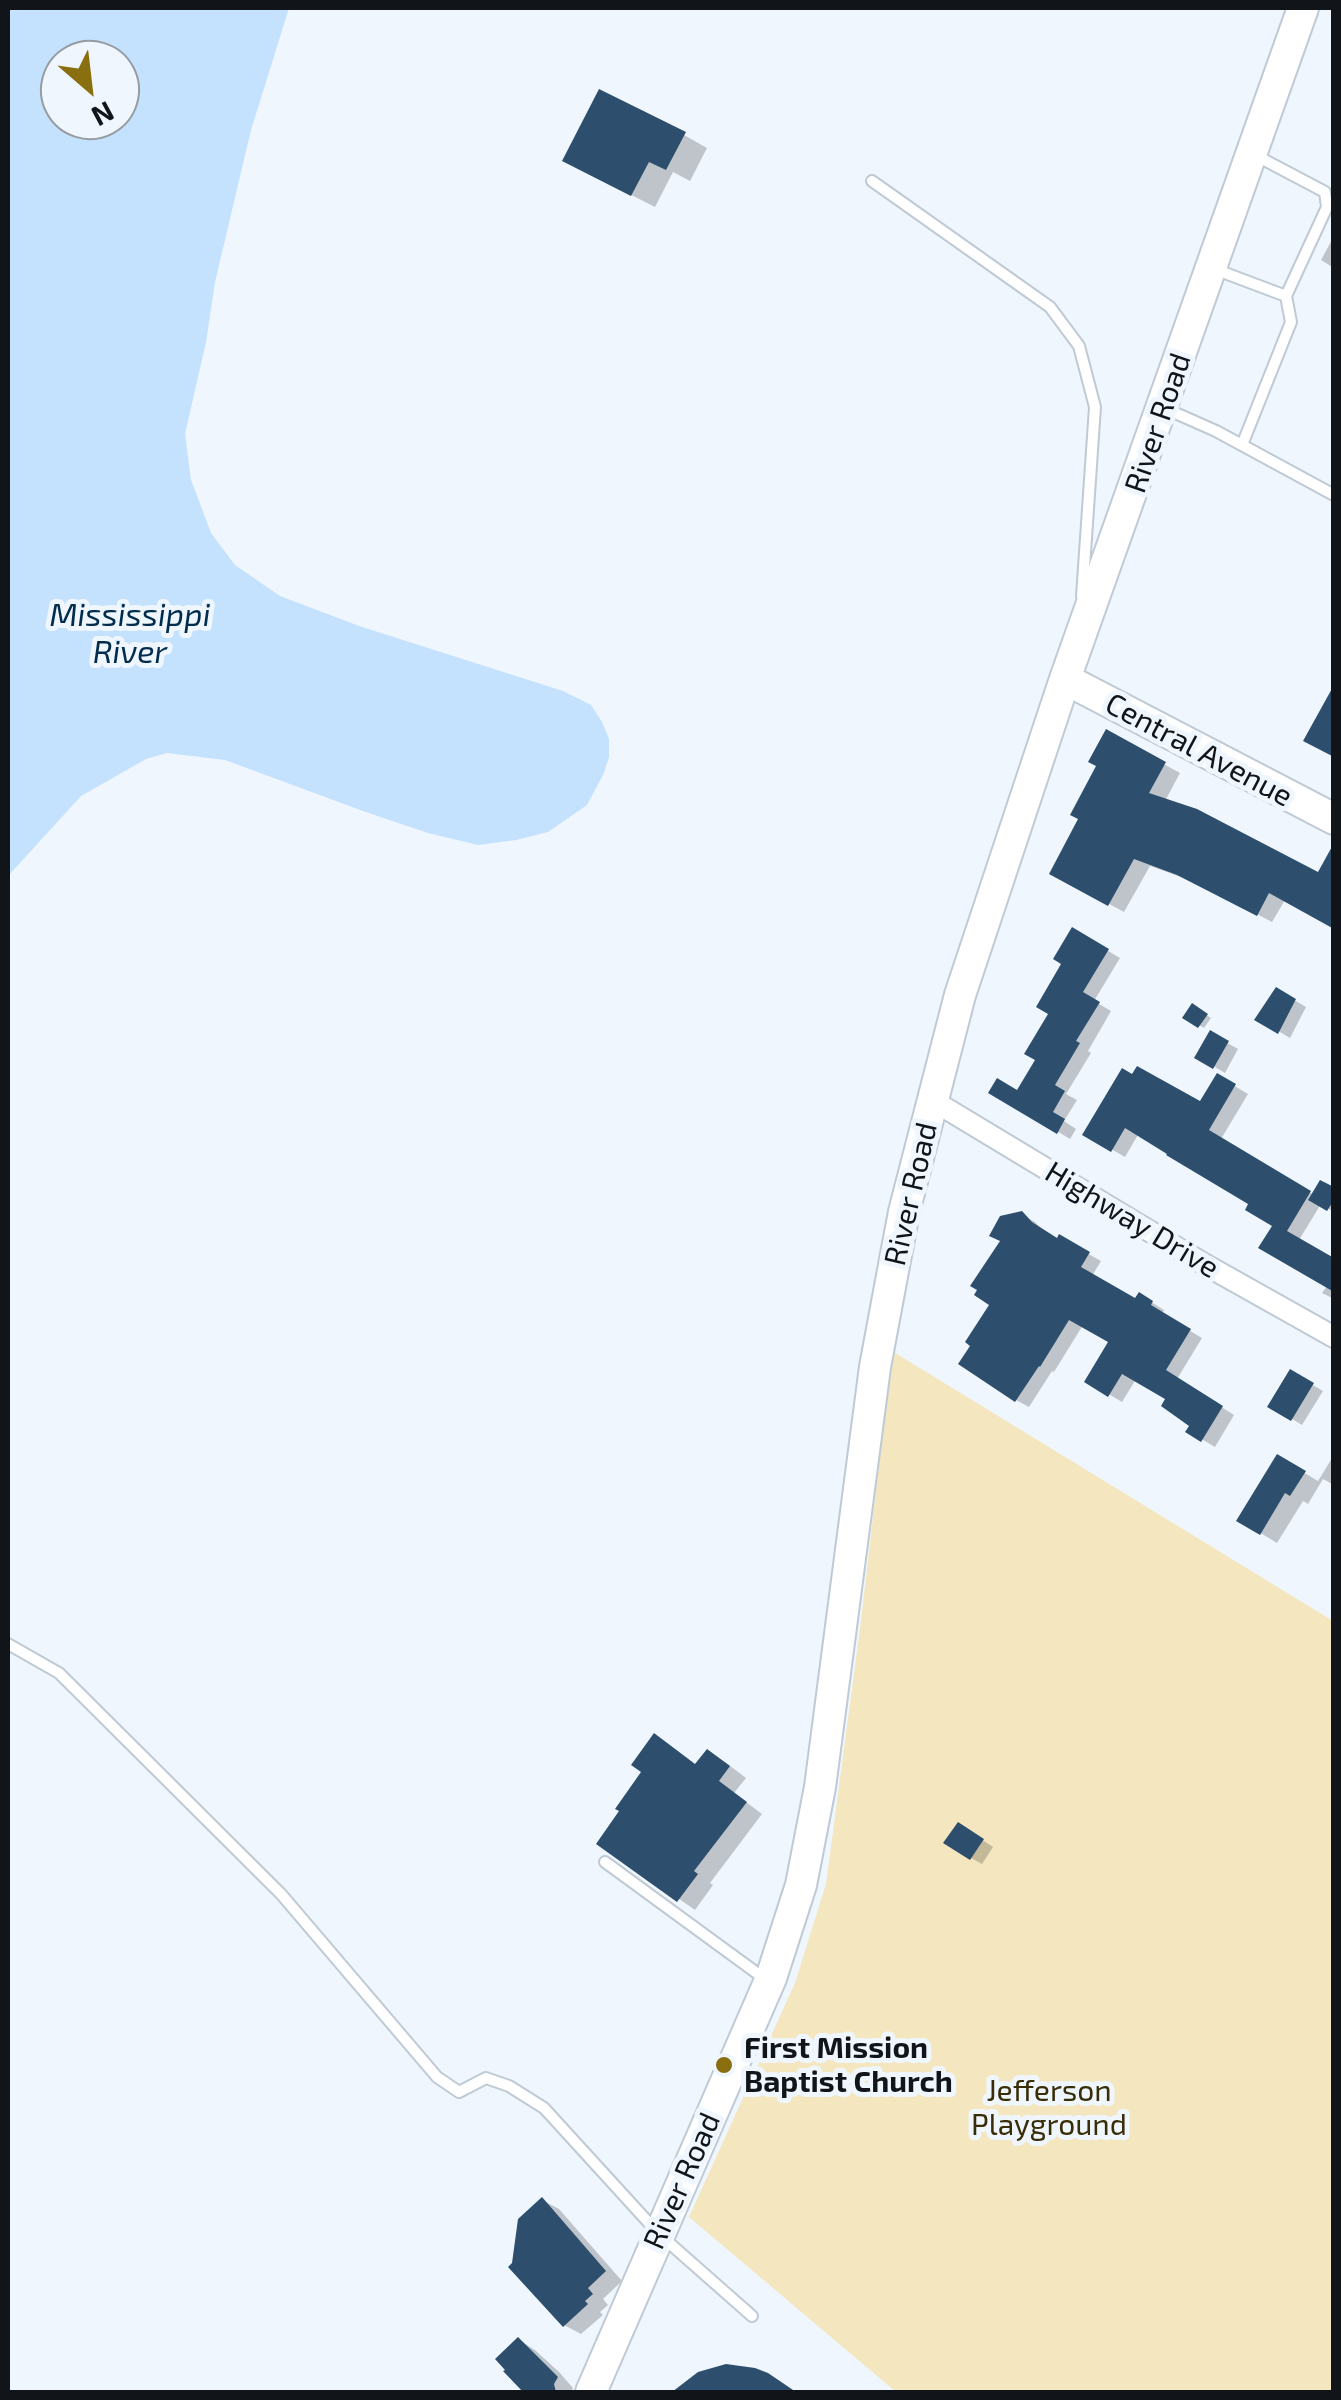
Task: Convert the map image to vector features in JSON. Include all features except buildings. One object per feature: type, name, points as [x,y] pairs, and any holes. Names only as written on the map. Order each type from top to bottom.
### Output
[{"type":"main road","name":"River Road","points":[[591,2392],[770,1983],[800,1884],[820,1787],[874,1367],[904,1212],[960,995],[1066,679],[1303,8]]},
{"type":"main road","name":"Central Avenue","points":[[1066,679],[1334,819]]},
{"type":"street","name":"Highway Drive","points":[[932,1100],[1204,1264],[1334,1337]]},
{"type":"lane","points":[[1242,445],[1292,322],[1286,296],[1327,207],[1325,192],[1252,154]]},
{"type":"lane","points":[[872,182],[1050,308],[1079,346],[1096,407],[1078,647]]},
{"type":"lane","points":[[1212,268],[1286,296]]},
{"type":"lane","points":[[1164,407],[1334,495]]},
{"type":"lane","points":[[8,1644],[59,1673],[281,1894],[438,2077],[459,2092],[486,2078],[509,2086],[544,2108],[659,2234],[752,2316]]},
{"type":"lane","points":[[605,1862],[770,1983]]},
{"type":"green space","name":"Jefferson Playground","points":[[892,1351],[1333,1621],[1333,2392],[896,2392],[689,2217],[795,1983],[826,1884]]},
{"type":"water","name":"Mississippi River","points":[[8,8],[289,8],[251,130],[185,434],[191,480],[211,533],[235,565],[280,596],[359,626],[563,691],[591,705],[609,739],[609,757],[587,805],[548,832],[478,845],[428,833],[225,760],[167,753],[146,759],[81,796],[8,876]]},
{"type":"place","name":"First Mission Baptist Church","points":[[724,2065]]}]
